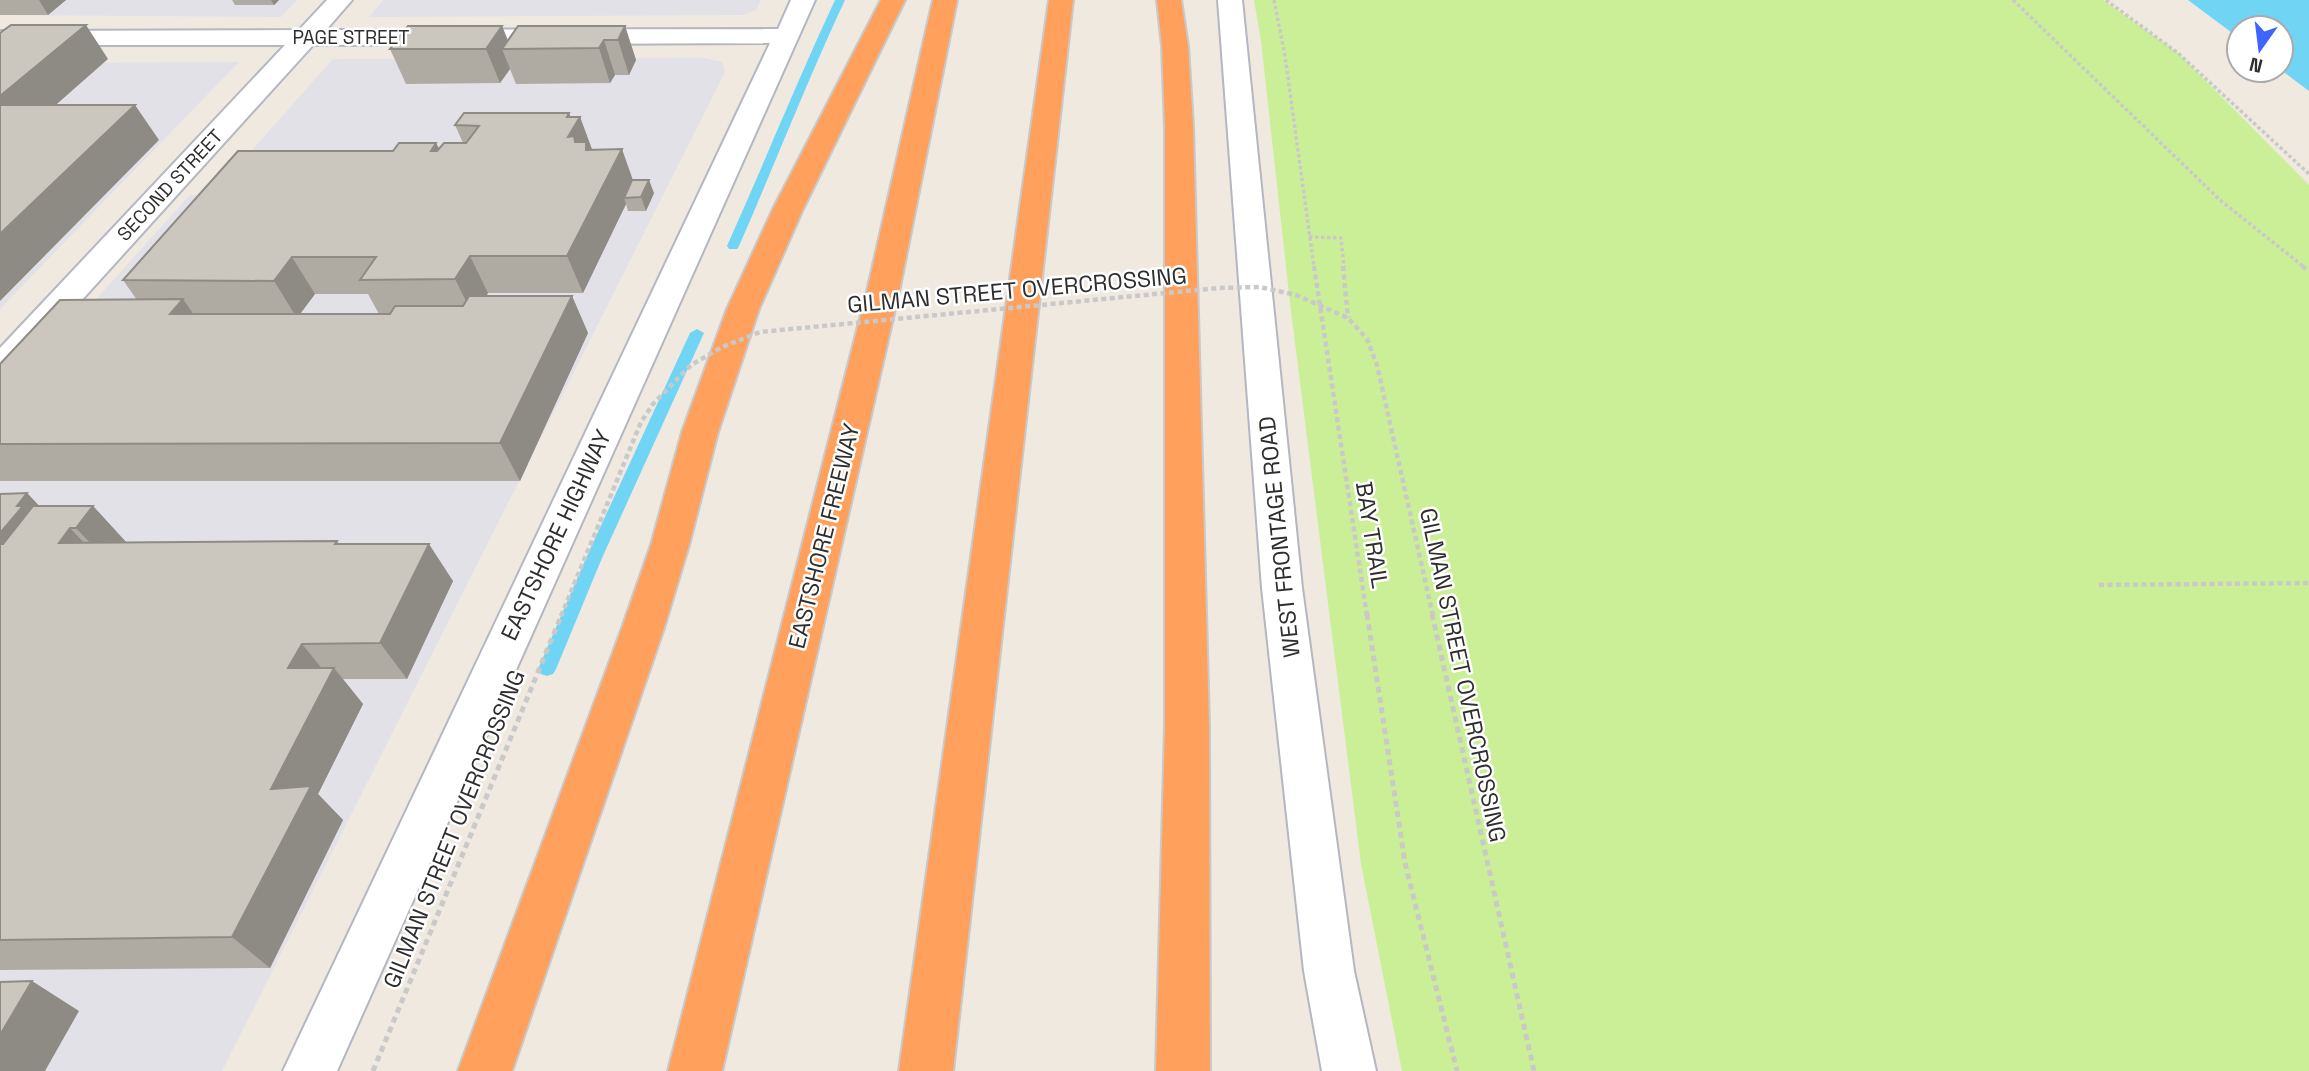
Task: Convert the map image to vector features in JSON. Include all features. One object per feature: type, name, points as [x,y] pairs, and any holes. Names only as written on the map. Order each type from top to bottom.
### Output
[{"type":"highway","points":[[485,1071],[643,628],[670,545],[700,432],[743,309],[788,209],[892,0]]},
{"type":"highway","name":"EASTSHORE FREEWAY","points":[[695,1071],[884,287],[945,0]]},
{"type":"highway","points":[[926,1071],[1061,0]]},
{"type":"highway","points":[[1169,0],[1175,47],[1179,126],[1187,726],[1184,1071]]},
{"type":"street","name":"SECOND STREET","points":[[0,369],[340,0]]},
{"type":"street","name":"EASTSHORE HIGHWAY","points":[[310,1071],[803,0]]},
{"type":"street","name":"WEST FRONTAGE ROAD","points":[[1230,0],[1282,588],[1329,971],[1349,1071]]},
{"type":"street","name":"PAGE STREET","points":[[0,38],[786,36]]},
{"type":"path","name":"BAY TRAIL","points":[[1274,0],[1285,56],[1309,237],[1405,863],[1457,1071]]},
{"type":"path","points":[[2013,0],[2220,200],[2309,271]]},
{"type":"path","points":[[2106,0],[2178,53],[2309,174]]},
{"type":"path","points":[[1309,237],[1341,238],[1348,318]]},
{"type":"path","name":"GILMAN STREET OVERCROSSING","points":[[373,1071],[641,422],[659,392],[681,372],[729,342],[760,332],[1218,288],[1260,287],[1296,295],[1348,318],[1367,339],[1377,365],[1534,1071]]},
{"type":"path","points":[[2099,585],[2309,583]]},
{"type":"shaded area","points":[[0,0],[297,0],[281,17],[0,15]]},
{"type":"shaded area","points":[[383,0],[761,0],[756,10],[743,15],[369,17]]},
{"type":"shaded area","points":[[704,58],[722,62],[725,72],[222,1071],[0,1071],[0,406],[190,195],[212,195],[333,59]]},
{"type":"shaded area","points":[[239,62],[0,309],[0,63]]},
{"type":"green space","points":[[1254,0],[2103,0],[2178,53],[2309,185],[2309,1071],[1402,1071],[1361,864]]},
{"type":"water","points":[[2188,0],[2309,0],[2309,91],[2295,80],[2295,14],[2225,14],[2225,28]]},
{"type":"building","points":[[11,25],[86,25],[0,96],[0,33]]},
{"type":"building","points":[[408,26],[502,26],[486,49],[390,49]]},
{"type":"building","points":[[518,26],[625,26],[618,40],[604,40],[599,48],[502,49]]},
{"type":"building","points":[[0,105],[135,105],[0,234]]},
{"type":"building","points":[[464,113],[569,113],[567,117],[580,117],[568,137],[574,136],[575,142],[586,142],[586,150],[622,149],[567,256],[470,256],[455,279],[360,280],[376,257],[292,257],[274,281],[123,280],[238,151],[393,151],[399,143],[436,143],[431,151],[437,151],[444,143],[466,143],[479,126],[455,125]]},
{"type":"building","points":[[632,180],[649,180],[641,197],[624,198]]},
{"type":"building","points":[[469,296],[572,296],[500,443],[0,444],[0,364],[60,300],[183,299],[170,314],[390,314],[395,306],[463,306]]},
{"type":"building","points":[[27,493],[17,506],[23,506],[0,533],[0,494]]},
{"type":"building","points":[[33,506],[93,506],[76,528],[70,528],[59,543],[337,541],[335,544],[429,544],[380,643],[302,644],[288,668],[334,668],[271,789],[311,786],[232,937],[0,940],[0,544],[3,544]]},
{"type":"building","points":[[32,981],[0,1035],[0,982]]},
{"type":"waterway","points":[[733,246],[778,145],[801,83],[840,0]]},
{"type":"waterway","points":[[547,669],[594,558],[697,333]]}]
